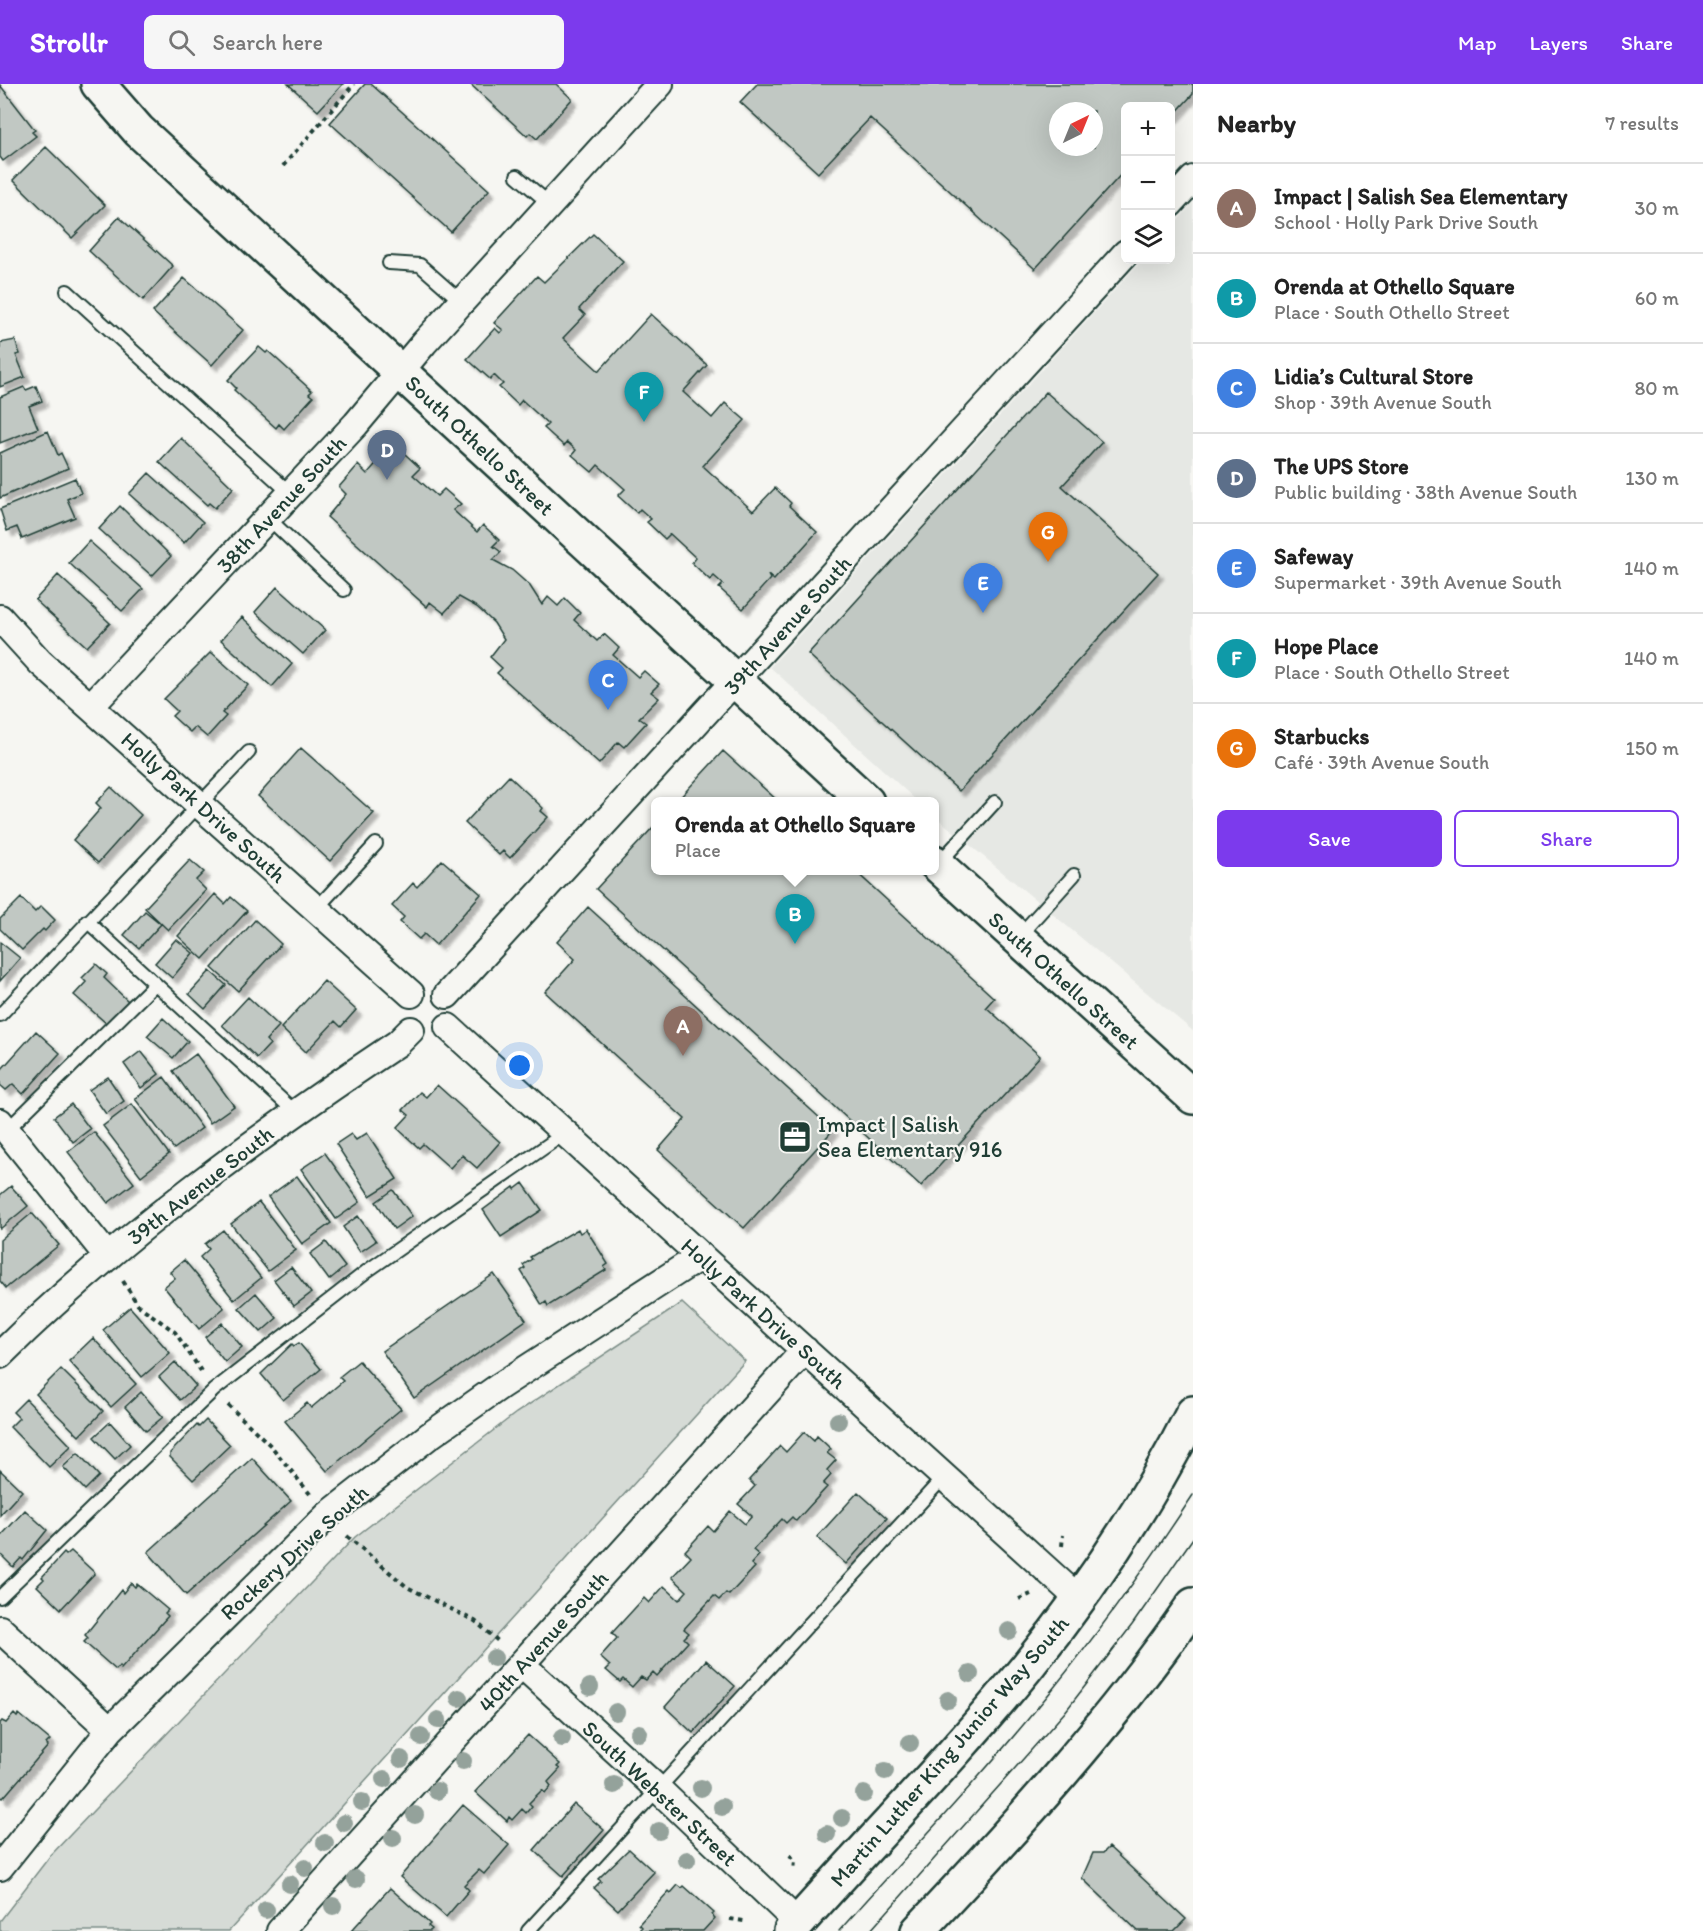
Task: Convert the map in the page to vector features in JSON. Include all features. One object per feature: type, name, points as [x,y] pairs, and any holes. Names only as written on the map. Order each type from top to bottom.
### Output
[{"type":"street","name":"South Othello Street","points":[[98,84],[139,131],[863,797]]},
{"type":"street","name":"38th Avenue South","points":[[91,706],[356,424],[424,343],[463,303],[660,84]]},
{"type":"street","points":[[1175,199],[1193,179]]},
{"type":"street","name":"39th Avenue South","points":[[447,995],[1121,257]]},
{"type":"street","name":"Holly Park Drive South","points":[[0,618],[40,662],[201,803],[411,994]]},
{"type":"street","name":"South Othello Street","points":[[939,867],[1193,1097]]},
{"type":"street","points":[[429,986],[447,995],[453,1007],[453,1015],[448,1027],[438,1035],[430,1037],[411,1030],[404,1020],[403,1012],[404,1004],[411,994],[429,986]]},
{"type":"street","name":"Holly Park Drive South","points":[[448,1027],[1079,1599]]},
{"type":"street","name":"39th Avenue South","points":[[0,1355],[50,1306],[108,1257],[294,1111],[398,1043],[411,1030]]},
{"type":"street","points":[[3,1126],[108,1257]]},
{"type":"street","name":"Rockery Drive South","points":[[0,1868],[110,1730],[328,1515],[429,1436],[500,1386],[701,1256]]},
{"type":"street","name":"40th Avenue South","points":[[280,1931],[805,1350]]},
{"type":"street","name":"Martin Luther King Junior Way South","points":[[801,1929],[1005,1692],[1079,1599],[1143,1504],[1193,1413]]},
{"type":"street","points":[[918,1931],[1007,1834],[1111,1714],[1193,1605]]},
{"type":"street","points":[[0,1629],[110,1730]]},
{"type":"street","name":"South Webster Street","points":[[521,1664],[658,1789],[801,1929]]},
{"type":"lane","points":[[517,176],[551,206]]},
{"type":"lane","points":[[389,263],[420,265],[463,303]]},
{"type":"lane","points":[[67,291],[291,493]]},
{"type":"lane","points":[[268,518],[344,590]]},
{"type":"lane","points":[[0,1015],[249,752]]},
{"type":"lane","points":[[939,861],[995,802]]},
{"type":"lane","points":[[317,908],[376,844]]},
{"type":"lane","points":[[1018,938],[1074,875]]},
{"type":"lane","points":[[87,921],[294,1111]]},
{"type":"lane","points":[[3,1126],[155,984]]},
{"type":"lane","points":[[0,1597],[214,1390],[367,1270],[565,1133]]},
{"type":"lane","points":[[528,1931],[943,1478]]},
{"type":"path","points":[[283,166],[354,84]]},
{"type":"path","points":[[343,1532],[407,1587],[475,1621],[498,1641]]},
{"type":"path","points":[[1062,1546],[1063,1535]]},
{"type":"path","points":[[1019,1599],[1031,1594]]},
{"type":"path","points":[[790,1855],[795,1861],[794,1871]]},
{"type":"path","points":[[729,1919],[744,1921]]},
{"type":"shaded area","points":[[1193,203],[1193,1031],[939,819],[939,797],[913,797],[770,667],[1138,264],[1175,264],[1175,223]]},
{"type":"shaded area","points":[[682,1303],[745,1361],[229,1931],[0,1931],[0,1921],[50,1856],[355,1537],[516,1413]]},
{"type":"building","points":[[288,84],[343,84],[318,111]]},
{"type":"building","points":[[365,84],[371,84],[489,190],[451,232],[330,123]]},
{"type":"building","points":[[470,84],[556,84],[572,99],[537,139],[530,133],[527,136]]},
{"type":"building","points":[[757,84],[1193,84],[1193,94],[1175,114],[1175,102],[1121,102],[1121,174],[1035,269],[870,118],[818,173],[740,102]]},
{"type":"building","points":[[0,85],[35,130],[32,132],[36,136],[3,161],[0,157]]},
{"type":"building","points":[[46,147],[105,205],[72,238],[13,180]]},
{"type":"building","points":[[119,217],[173,266],[143,300],[89,251]]},
{"type":"building","points":[[593,234],[623,261],[579,309],[585,315],[563,338],[599,371],[651,314],[707,365],[683,392],[712,418],[725,403],[745,420],[703,466],[753,511],[775,488],[791,503],[789,506],[817,532],[774,580],[768,575],[770,579],[743,609],[719,588],[723,584],[714,576],[710,580],[692,563],[696,558],[670,534],[665,539],[647,522],[651,519],[640,509],[637,513],[618,496],[625,489],[598,465],[592,472],[572,455],[576,450],[567,442],[564,446],[544,428],[548,424],[522,400],[518,405],[499,387],[503,384],[494,375],[490,379],[467,359],[495,328],[500,333],[503,330],[494,323],[537,276],[544,282]]},
{"type":"building","points":[[184,278],[243,330],[212,365],[153,312]]},
{"type":"building","points":[[15,340],[20,354],[16,355],[25,377],[0,387],[0,343]]},
{"type":"building","points":[[259,347],[266,353],[268,351],[312,391],[309,394],[313,397],[284,429],[279,424],[276,428],[234,390],[236,388],[228,380]]},
{"type":"building","points":[[36,386],[42,401],[29,406],[38,428],[0,443],[0,397],[24,387],[26,390]]},
{"type":"building","points":[[1046,392],[1102,442],[1062,486],[1158,573],[959,791],[808,654]]},
{"type":"building","points":[[48,431],[58,455],[61,453],[68,468],[0,498],[0,453]]},
{"type":"building","points":[[181,438],[233,488],[215,508],[209,503],[207,505],[159,462]]},
{"type":"building","points":[[387,451],[398,460],[404,453],[420,468],[413,475],[437,496],[444,489],[461,504],[453,510],[477,532],[483,525],[499,540],[493,546],[501,552],[493,560],[512,570],[530,586],[542,605],[548,597],[558,606],[565,598],[580,613],[574,620],[597,641],[604,634],[619,648],[613,655],[638,677],[644,671],[659,684],[651,692],[659,698],[639,718],[646,723],[624,747],[618,742],[599,764],[497,673],[502,668],[490,657],[504,639],[494,623],[477,607],[459,597],[444,613],[430,602],[427,607],[327,517],[346,494],[339,487],[358,465],[367,474]]},
{"type":"building","points":[[149,473],[203,522],[184,543],[129,494]]},
{"type":"building","points":[[75,478],[81,493],[67,499],[75,517],[22,539],[17,527],[7,531],[0,509]]},
{"type":"building","points":[[120,506],[171,556],[152,576],[99,529]]},
{"type":"building","points":[[89,541],[143,589],[122,611],[69,563]]},
{"type":"building","points":[[58,575],[110,623],[87,647],[35,600]]},
{"type":"building","points":[[277,587],[325,630],[303,654],[255,612]]},
{"type":"building","points":[[242,617],[292,664],[272,687],[221,640]]},
{"type":"building","points":[[211,652],[248,685],[222,713],[226,716],[207,737],[195,727],[190,732],[172,716],[177,711],[164,699]]},
{"type":"building","points":[[301,748],[374,813],[330,861],[258,796]]},
{"type":"building","points":[[723,751],[774,797],[681,797]]},
{"type":"building","points":[[509,776],[543,808],[541,811],[548,817],[510,858],[503,851],[499,855],[465,823]]},
{"type":"building","points":[[111,787],[141,815],[98,863],[73,840],[101,808],[96,803]]},
{"type":"building","points":[[651,829],[651,875],[859,875],[994,998],[986,1007],[1040,1056],[921,1186],[596,889]]},
{"type":"building","points":[[190,860],[204,872],[196,880],[206,890],[168,930],[145,908]]},
{"type":"building","points":[[442,860],[481,894],[436,945],[424,934],[419,939],[400,922],[404,917],[392,906],[413,883],[417,887]]},
{"type":"building","points":[[215,894],[225,904],[231,897],[247,911],[203,959],[178,936]]},
{"type":"building","points":[[21,898],[35,912],[41,906],[55,920],[22,950],[0,929],[0,919]]},
{"type":"building","points":[[588,907],[833,1130],[744,1228],[658,1150],[685,1119],[545,992],[575,959],[557,942]]},
{"type":"building","points":[[145,911],[161,924],[139,948],[124,935]]},
{"type":"building","points":[[255,920],[281,944],[238,991],[212,968]]},
{"type":"building","points":[[176,939],[193,953],[172,978],[155,963]]},
{"type":"building","points":[[0,942],[20,958],[0,981]]},
{"type":"building","points":[[96,964],[107,974],[104,978],[128,1001],[106,1023],[74,995],[86,982],[82,978]]},
{"type":"building","points":[[210,971],[226,985],[205,1009],[189,994]]},
{"type":"building","points":[[324,981],[356,1010],[341,1027],[335,1021],[306,1052],[281,1028]]},
{"type":"building","points":[[248,997],[279,1026],[266,1040],[270,1044],[257,1058],[222,1025]]},
{"type":"building","points":[[163,1018],[188,1041],[173,1058],[147,1036]]},
{"type":"building","points":[[36,1031],[60,1053],[23,1094],[13,1084],[6,1090],[0,1085],[0,1071]]},
{"type":"building","points":[[141,1051],[159,1074],[141,1088],[124,1064]]},
{"type":"building","points":[[196,1054],[234,1106],[210,1123],[173,1071]]},
{"type":"building","points":[[108,1077],[124,1101],[106,1114],[89,1090]]},
{"type":"building","points":[[164,1077],[202,1128],[174,1149],[135,1099]]},
{"type":"building","points":[[437,1085],[500,1142],[477,1168],[462,1155],[450,1168],[423,1144],[419,1148],[397,1128],[409,1115],[403,1110],[420,1092],[426,1097]]},
{"type":"building","points":[[71,1104],[90,1129],[73,1142],[54,1117]]},
{"type":"building","points":[[132,1104],[169,1154],[141,1176],[103,1126]]},
{"type":"building","points":[[94,1132],[134,1183],[108,1203],[68,1152]]},
{"type":"building","points":[[367,1133],[397,1179],[370,1196],[336,1144],[351,1134],[356,1140]]},
{"type":"building","points":[[325,1153],[360,1202],[336,1219],[301,1169]]},
{"type":"building","points":[[297,1176],[331,1223],[302,1244],[268,1197]]},
{"type":"building","points":[[523,1183],[542,1210],[501,1237],[483,1210]]},
{"type":"building","points":[[11,1186],[28,1206],[0,1229],[0,1195]]},
{"type":"building","points":[[393,1190],[412,1216],[394,1229],[376,1202]]},
{"type":"building","points":[[259,1202],[296,1250],[268,1271],[231,1224]]},
{"type":"building","points":[[32,1213],[59,1245],[6,1288],[0,1281],[0,1240]]},
{"type":"building","points":[[358,1216],[376,1241],[360,1252],[343,1227]]},
{"type":"building","points":[[578,1229],[580,1233],[586,1229],[608,1264],[604,1267],[606,1270],[548,1306],[546,1302],[542,1305],[521,1271],[525,1268],[523,1265],[532,1259],[530,1257]]},
{"type":"building","points":[[223,1230],[261,1278],[234,1300],[200,1257],[209,1249],[205,1244]]},
{"type":"building","points":[[326,1242],[345,1267],[329,1280],[310,1254]]},
{"type":"building","points":[[184,1260],[224,1308],[199,1329],[164,1287],[175,1278],[170,1272]]},
{"type":"building","points":[[291,1267],[311,1293],[294,1306],[274,1280]]},
{"type":"building","points":[[494,1274],[526,1320],[414,1398],[382,1351]]},
{"type":"building","points":[[256,1293],[277,1318],[261,1332],[239,1308]]},
{"type":"building","points":[[130,1307],[170,1353],[142,1377],[103,1330]]},
{"type":"building","points":[[222,1323],[242,1347],[225,1362],[205,1337]]},
{"type":"building","points":[[93,1338],[136,1384],[111,1407],[69,1361]]},
{"type":"building","points":[[299,1343],[321,1369],[283,1400],[261,1374],[292,1344],[294,1346]]},
{"type":"building","points":[[359,1361],[401,1409],[327,1471],[285,1421],[307,1403],[311,1408],[343,1381],[339,1377]]},
{"type":"building","points":[[175,1362],[196,1386],[180,1400],[159,1377]]},
{"type":"building","points":[[61,1369],[103,1411],[79,1436],[36,1394]]},
{"type":"building","points":[[141,1392],[163,1417],[146,1431],[125,1407]]},
{"type":"building","points":[[26,1399],[71,1446],[49,1467],[10,1427],[19,1418],[13,1412]]},
{"type":"building","points":[[206,1420],[230,1445],[193,1480],[170,1457],[170,1453],[197,1425],[199,1427]]},
{"type":"building","points":[[110,1422],[130,1445],[115,1459],[94,1437]]},
{"type":"building","points":[[804,1432],[814,1441],[817,1436],[831,1449],[827,1453],[836,1460],[827,1470],[831,1475],[823,1484],[827,1487],[796,1521],[792,1517],[786,1523],[782,1519],[753,1550],[759,1555],[751,1564],[755,1567],[729,1595],[726,1593],[719,1600],[714,1596],[684,1629],[689,1633],[684,1638],[688,1642],[657,1676],[653,1672],[646,1680],[641,1677],[632,1687],[623,1679],[620,1682],[606,1670],[610,1666],[600,1657],[617,1638],[612,1633],[644,1598],[649,1603],[664,1586],[679,1600],[687,1591],[672,1577],[691,1557],[685,1551],[708,1526],[713,1531],[730,1511],[745,1524],[752,1516],[738,1504],[755,1486],[749,1480],[780,1446],[786,1452]]},
{"type":"building","points":[[78,1453],[99,1476],[85,1490],[63,1467]]},
{"type":"building","points":[[252,1458],[291,1501],[186,1595],[148,1552]]},
{"type":"building","points":[[0,1470],[22,1491],[0,1515]]},
{"type":"building","points":[[858,1492],[887,1518],[846,1564],[817,1537]]},
{"type":"building","points":[[25,1510],[47,1530],[23,1560],[21,1558],[13,1567],[0,1554],[0,1537]]},
{"type":"building","points":[[71,1551],[95,1573],[61,1609],[37,1586],[44,1579],[42,1577],[64,1553],[66,1555]]},
{"type":"building","points":[[131,1583],[135,1587],[137,1584],[168,1610],[165,1613],[168,1616],[121,1669],[119,1666],[116,1670],[84,1642],[88,1638],[85,1635],[121,1590],[123,1593]]},
{"type":"building","points":[[706,1660],[735,1686],[693,1733],[665,1707]]},
{"type":"building","points":[[14,1714],[17,1717],[19,1714],[50,1740],[46,1744],[48,1746],[3,1798],[0,1796],[0,1723],[2,1721],[6,1723]]},
{"type":"building","points":[[528,1735],[560,1764],[557,1767],[560,1769],[548,1782],[551,1786],[545,1793],[542,1790],[529,1803],[532,1806],[526,1813],[522,1809],[512,1820],[509,1817],[507,1821],[475,1792]]},
{"type":"building","points":[[574,1804],[604,1830],[563,1876],[534,1850]]},
{"type":"building","points":[[463,1805],[509,1845],[484,1874],[479,1870],[464,1885],[469,1890],[446,1917],[400,1877]]},
{"type":"building","points":[[1109,1847],[1186,1919],[1174,1931],[1138,1931],[1082,1878],[1093,1853],[1103,1853]]},
{"type":"building","points":[[629,1849],[654,1872],[618,1910],[594,1888],[601,1881],[598,1879]]},
{"type":"building","points":[[678,1885],[682,1888],[684,1886],[714,1913],[712,1915],[715,1918],[703,1931],[638,1931],[642,1927],[639,1924],[669,1891],[671,1893]]},
{"type":"building","points":[[390,1888],[430,1924],[428,1926],[432,1929],[430,1931],[351,1931]]},
{"type":"tram line","points":[[839,1931],[1027,1721],[1125,1594],[1193,1495]]},
{"type":"tram line","points":[[870,1931],[1065,1712],[1132,1625],[1193,1538]]},
{"type":"place","name":"Hope Place","points":[[644,422]]},
{"type":"place","name":"The UPS Store","points":[[387,480]]},
{"type":"place","name":"Starbucks","points":[[1048,562]]},
{"type":"place","name":"Safeway","points":[[983,613]]},
{"type":"place","name":"Lidia’s Cultural Store","points":[[608,710]]},
{"type":"place","name":"Orenda at Othello Square","points":[[795,944]]},
{"type":"place","name":"Impact | Salish Sea Elementary","points":[[683,1056]]},
{"type":"place","name":"Impact | Salish Sea Elementary 916","points":[[795,1137]]}]
